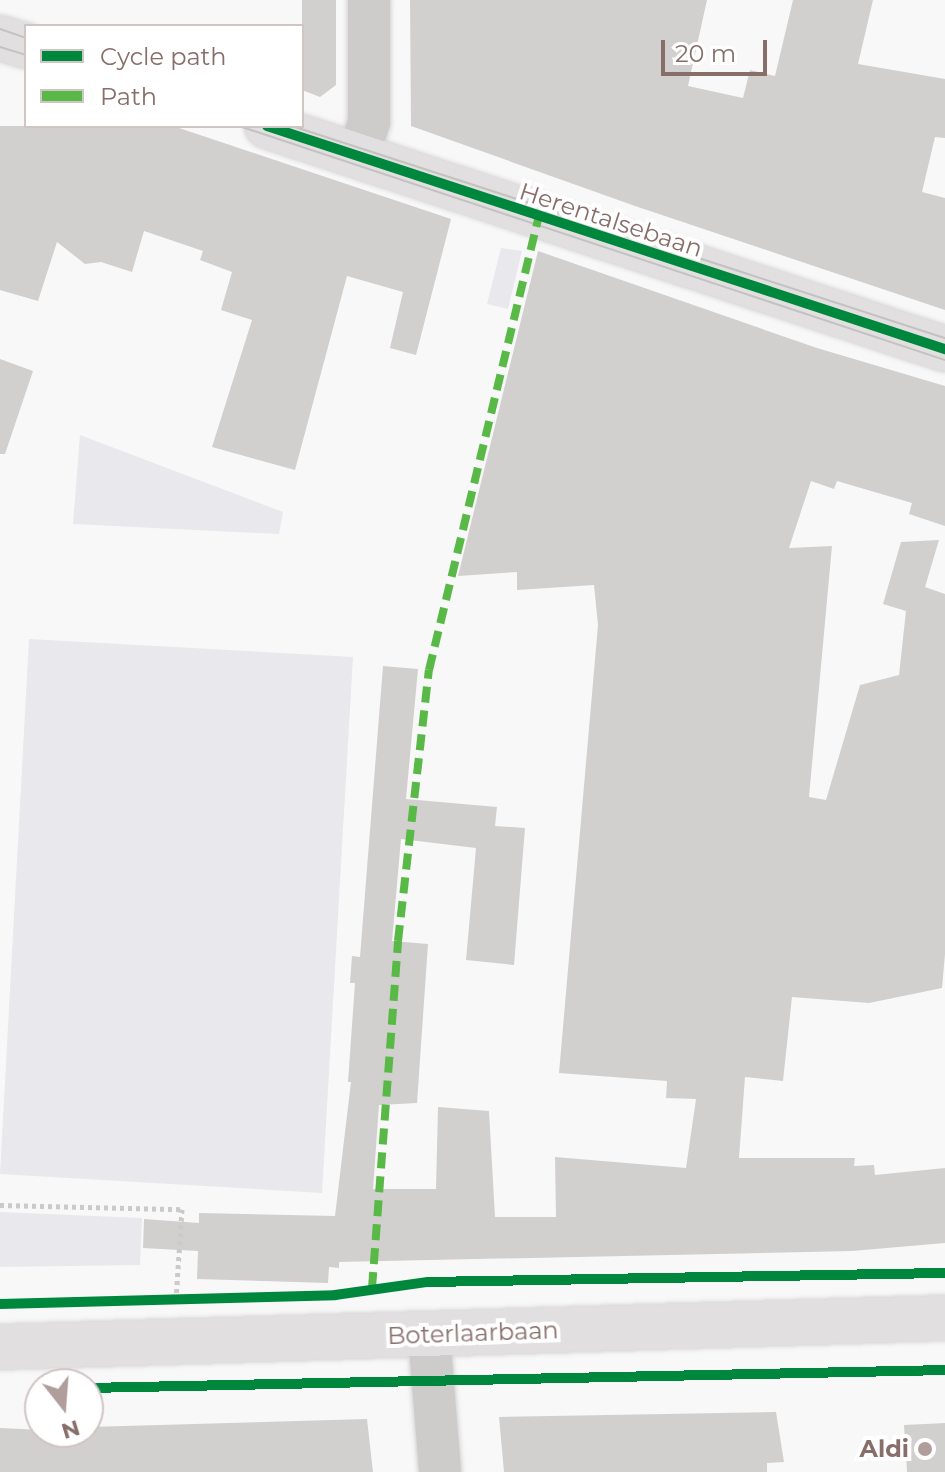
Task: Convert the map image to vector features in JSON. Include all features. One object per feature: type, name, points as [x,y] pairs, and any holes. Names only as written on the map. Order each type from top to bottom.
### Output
[{"type":"main road","points":[[0,38],[24,45]]},
{"type":"main road","name":"Herentalsebaan","points":[[273,128],[945,349]]},
{"type":"main road","name":"Boterlaarbaan","points":[[0,1347],[945,1318]]},
{"type":"street","points":[[358,156],[369,122],[369,0]]},
{"type":"street","points":[[429,1334],[440,1472]]},
{"type":"path","points":[[0,1205],[182,1209],[176,1299]]},
{"type":"path","points":[[162,1300],[192,1299]]},
{"type":"shaded area","points":[[501,248],[522,251],[508,309],[487,304]]},
{"type":"shaded area","points":[[80,435],[283,512],[279,534],[73,524]]},
{"type":"shaded area","points":[[29,639],[353,657],[322,1193],[0,1174]]},
{"type":"shaded area","points":[[0,1212],[142,1218],[140,1265],[0,1267]]},
{"type":"building","points":[[302,0],[336,0],[336,85],[320,97],[304,91]]},
{"type":"building","points":[[410,0],[707,0],[688,86],[743,98],[750,70],[775,76],[793,0],[873,0],[858,64],[945,79],[945,138],[935,137],[922,192],[945,198],[945,310],[635,206],[411,126]]},
{"type":"building","points":[[0,126],[179,128],[451,219],[416,355],[390,348],[403,292],[347,276],[295,470],[212,447],[252,320],[221,310],[232,272],[200,260],[203,251],[144,231],[132,272],[101,262],[85,264],[57,242],[38,301],[0,290]]},
{"type":"building","points":[[538,251],[817,348],[945,386],[945,526],[909,514],[912,503],[837,481],[834,489],[811,481],[789,548],[832,546],[809,797],[826,800],[860,685],[899,675],[906,611],[883,604],[901,542],[939,540],[925,587],[945,594],[945,954],[942,988],[869,1003],[792,997],[783,1081],[745,1077],[739,1158],[855,1158],[854,1166],[874,1165],[875,1175],[945,1168],[945,1243],[852,1251],[339,1262],[339,1268],[329,1267],[328,1283],[197,1279],[198,1251],[143,1248],[144,1219],[199,1223],[199,1213],[335,1216],[351,1082],[348,1082],[355,983],[350,983],[352,956],[360,957],[383,666],[418,669],[406,799],[497,807],[495,826],[525,828],[514,965],[466,960],[476,848],[401,839],[392,941],[428,944],[417,1103],[379,1105],[373,1189],[436,1189],[438,1107],[489,1111],[495,1217],[556,1217],[555,1157],[686,1168],[696,1099],[666,1098],[667,1081],[559,1073],[598,625],[594,585],[517,590],[517,572],[458,576]]},
{"type":"building","points":[[0,359],[33,371],[5,454],[0,454]]},
{"type":"building","points":[[776,1412],[784,1462],[767,1463],[767,1472],[504,1472],[499,1417]]},
{"type":"building","points":[[367,1419],[373,1472],[0,1472],[0,1428],[24,1429],[24,1448],[104,1448],[104,1427]]},
{"type":"building","name":"Aldi","points":[[945,1423],[945,1472],[907,1472],[904,1425]]},
{"type":"tram line","points":[[0,29],[24,37]]},
{"type":"tram line","points":[[0,47],[24,54]]},
{"type":"tram line","points":[[245,128],[945,360]]},
{"type":"tram line","points":[[298,128],[945,338]]},
{"type":"marked path","points":[[372,1288],[398,941],[429,670],[539,217]]},
{"type":"cycle path","points":[[273,128],[945,349]]},
{"type":"cycle path","points":[[0,1304],[335,1295],[428,1282],[945,1273]]},
{"type":"cycle path","points":[[104,1388],[945,1370]]},
{"type":"place","name":"Aldi","points":[[925,1449]]}]
